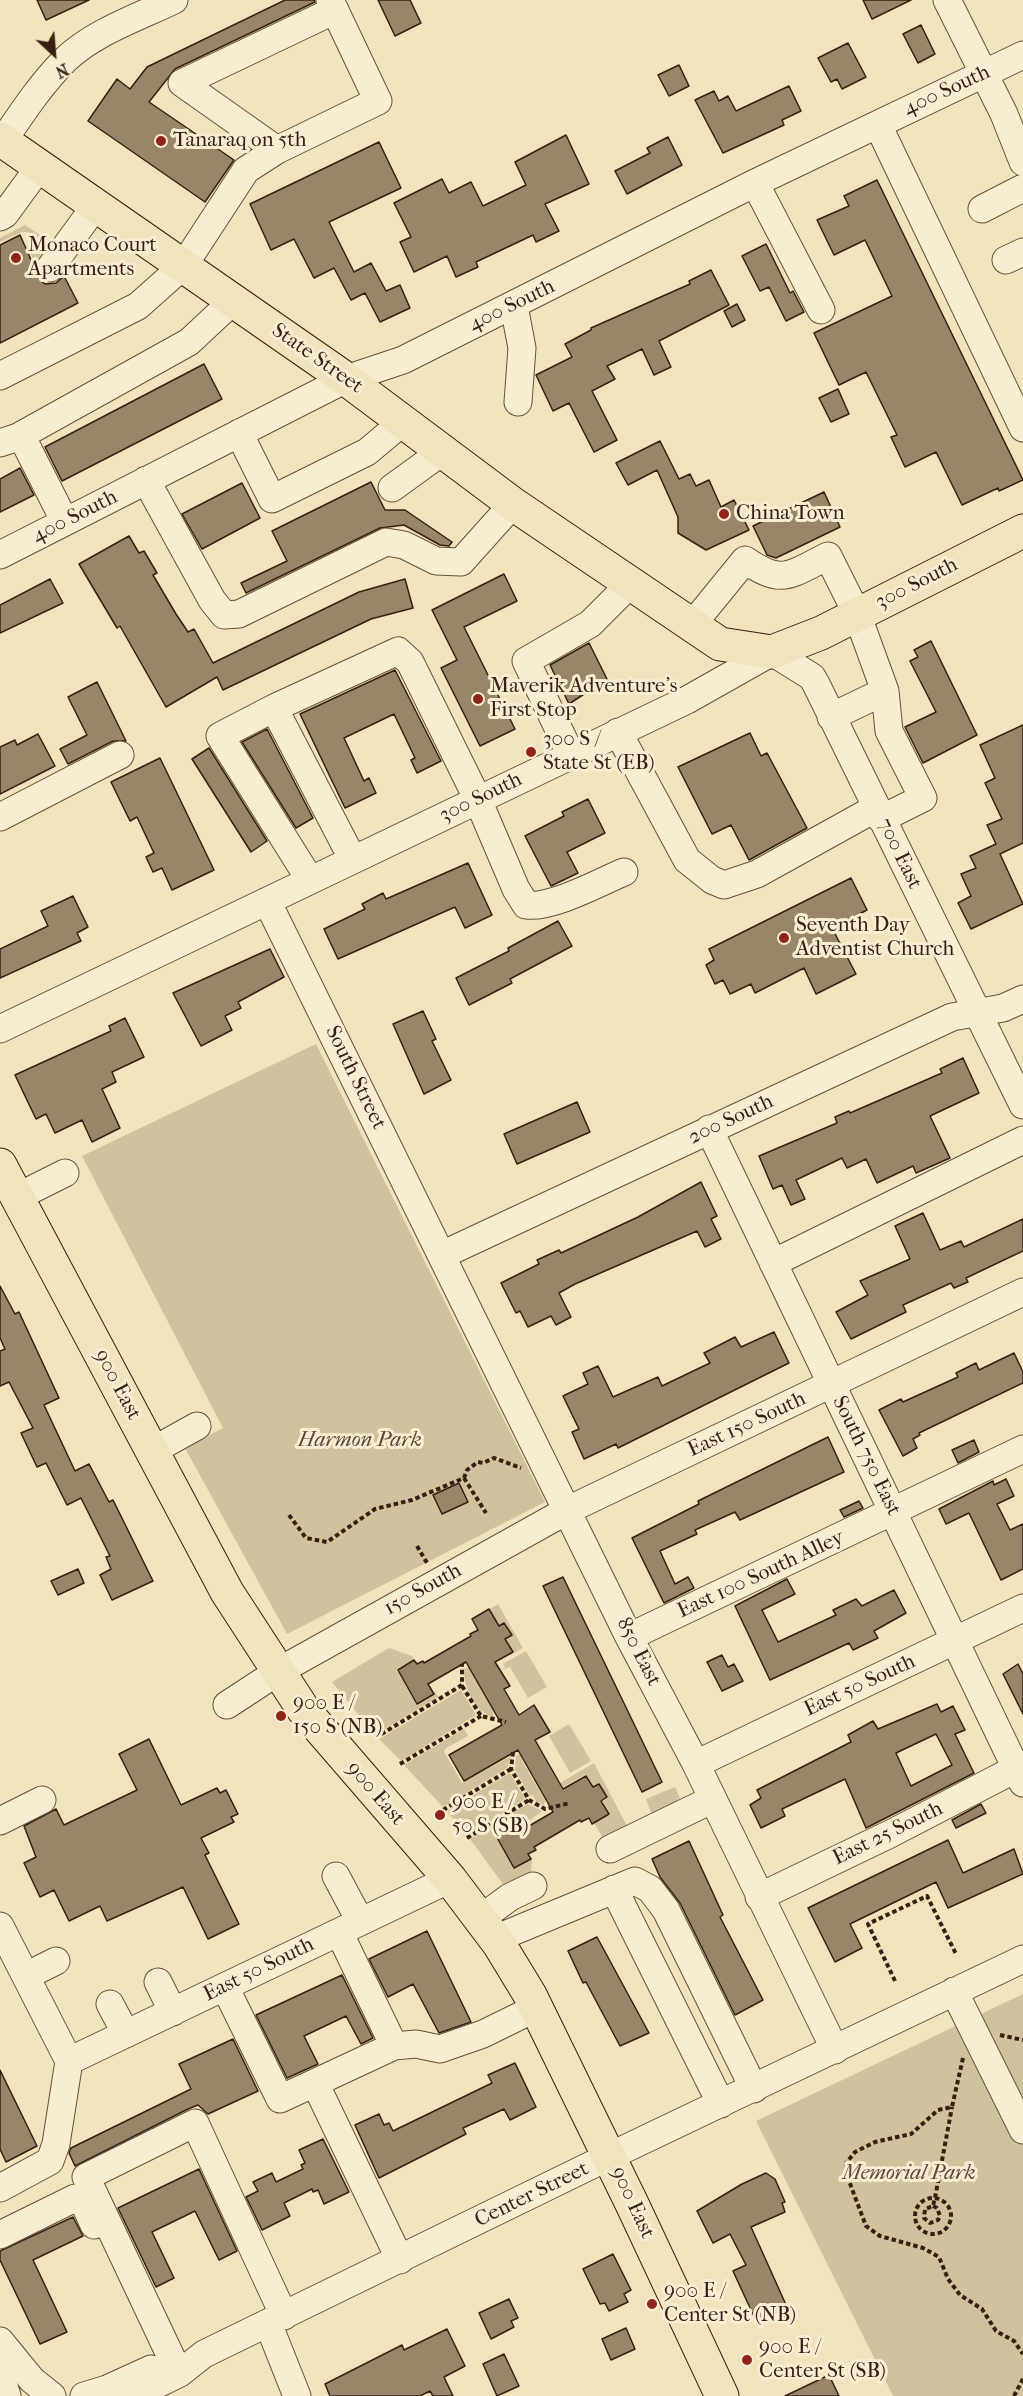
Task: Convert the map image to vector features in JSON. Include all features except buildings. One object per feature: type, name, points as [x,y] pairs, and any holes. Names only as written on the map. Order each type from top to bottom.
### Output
[{"type":"main road","name":"State Street","points":[[2,140],[346,379],[513,504],[720,644],[772,652]]},
{"type":"main road","name":"300 South","points":[[772,652],[1021,538]]},
{"type":"main road","name":"900 East","points":[[0,1165],[227,1592],[303,1709],[450,1878],[487,1929],[536,2008],[610,2156],[722,2396]]},
{"type":"street","points":[[2,140],[39,90],[67,58],[100,36],[174,0]]},
{"type":"street","points":[[947,0],[984,74],[1023,162]]},
{"type":"street","points":[[0,376],[138,306],[184,265],[246,170],[277,150],[378,100],[332,5],[182,83],[277,150]]},
{"type":"street","name":"400 South","points":[[0,555],[346,379],[403,360],[755,183],[1023,55]]},
{"type":"street","points":[[878,124],[1023,429]]},
{"type":"street","points":[[0,217],[5,214],[40,166]]},
{"type":"street","points":[[755,183],[821,310]]},
{"type":"street","points":[[982,209],[1023,188]]},
{"type":"street","points":[[50,268],[96,205]]},
{"type":"street","points":[[9,440],[189,342],[234,300]]},
{"type":"street","points":[[514,306],[522,348],[518,402]]},
{"type":"street","points":[[239,433],[273,499],[367,452],[404,422]]},
{"type":"street","points":[[9,440],[25,443],[65,522]]},
{"type":"street","points":[[392,488],[443,451]]},
{"type":"street","points":[[146,480],[212,600],[224,615],[238,614],[386,542],[404,545],[436,561],[461,562],[513,504]]},
{"type":"street","points":[[618,732],[687,860],[712,880],[724,885],[757,873],[879,813],[922,798],[889,731],[885,691],[857,614],[828,556],[789,575],[767,575],[745,560],[692,625]]},
{"type":"street","points":[[570,755],[526,661],[590,624],[631,583]]},
{"type":"street","points":[[310,880],[220,736],[274,708],[398,651],[410,662],[478,800],[516,889],[526,905],[538,905],[555,900],[624,872]]},
{"type":"street","name":"300 South","points":[[0,1029],[687,699],[772,652]]},
{"type":"street","name":"700 East","points":[[772,652],[812,677],[1023,1105]]},
{"type":"street","points":[[831,717],[885,691]]},
{"type":"street","points":[[274,708],[353,860]]},
{"type":"street","points":[[0,817],[120,755]]},
{"type":"street","name":"South Street","points":[[267,901],[442,1255]]},
{"type":"street","name":"200 South","points":[[442,1255],[952,1017],[1003,1008],[1023,999]]},
{"type":"street","name":"South 750 East","points":[[709,1129],[1021,1772]]},
{"type":"street","points":[[774,1263],[1023,1140]]},
{"type":"street","points":[[17,1197],[65,1173]]},
{"type":"street","name":"850 East","points":[[442,1255],[629,1636],[696,1764],[835,2050]]},
{"type":"street","name":"East 150 South","points":[[568,1510],[1023,1292]]},
{"type":"street","points":[[152,1451],[196,1426]]},
{"type":"street","name":"East 100 South Alley","points":[[629,1636],[1023,1449]]},
{"type":"street","name":"150 South","points":[[227,1705],[279,1671],[505,1558],[568,1510]]},
{"type":"street","name":"East 50 South","points":[[696,1764],[1023,1608]]},
{"type":"street","name":"East 25 South","points":[[759,1897],[1021,1772]]},
{"type":"street","points":[[610,1849],[713,1799]]},
{"type":"street","points":[[0,1821],[42,1800]]},
{"type":"street","points":[[336,1876],[350,1927],[394,2046]]},
{"type":"street","name":"East 50 South","points":[[69,2061],[450,1878]]},
{"type":"street","points":[[487,1929],[635,1881],[650,1889],[660,1903],[754,2089]]},
{"type":"street","points":[[487,1929],[510,1897],[533,1886]]},
{"type":"street","points":[[614,1889],[721,2104]]},
{"type":"street","points":[[0,1926],[69,2061],[56,2144],[50,2161],[0,2188]]},
{"type":"street","name":"Center Street","points":[[133,2396],[180,2373],[204,2354],[610,2156],[1023,1959]]},
{"type":"street","points":[[26,1976],[56,1961]]},
{"type":"street","points":[[158,1982],[173,2012]]},
{"type":"street","points":[[225,1986],[280,2099],[394,2046],[416,2044],[440,2049],[483,2034],[536,2008]]},
{"type":"street","points":[[954,1991],[1023,2130]]},
{"type":"street","points":[[110,2004],[126,2034]]},
{"type":"street","points":[[315,2083],[400,2260]]},
{"type":"street","points":[[166,2362],[86,2177],[195,2123],[276,2320],[297,2396]]},
{"type":"street","points":[[0,2235],[75,2198],[84,2203],[166,2362]]},
{"type":"street","points":[[0,2341],[32,2380],[52,2396]]},
{"type":"street","name":"Center Street","points":[[84,2396],[107,2389],[166,2362],[204,2354]]},
{"type":"street","points":[[0,2374],[7,2396]]},
{"type":"path","points":[[289,1515],[306,1538],[327,1542],[375,1509],[412,1500],[464,1478],[472,1464],[494,1458],[522,1469],[530,1465]]},
{"type":"path","points":[[464,1478],[486,1513]]},
{"type":"path","points":[[417,1546],[425,1561]]},
{"type":"path","points":[[462,1664],[462,1685],[481,1716]]},
{"type":"path","points":[[375,1738],[462,1685]]},
{"type":"path","points":[[400,1764],[481,1716],[506,1722]]},
{"type":"path","points":[[513,1752],[511,1769],[529,1800],[544,1809],[570,1803]]},
{"type":"path","points":[[443,1810],[511,1769]]},
{"type":"path","points":[[466,1838],[529,1800]]},
{"type":"path","points":[[895,1981],[868,1924],[927,1896],[956,1954]]},
{"type":"path","points":[[993,2033],[1023,2040]]},
{"type":"path","points":[[933,2206],[964,2050]]},
{"type":"path","points":[[952,2107],[938,2110],[911,2134],[875,2142],[855,2152],[846,2163],[846,2174],[866,2226],[880,2236],[923,2248],[939,2257],[948,2279],[960,2295],[982,2310],[996,2331],[1014,2341],[1023,2354]]},
{"type":"path","points":[[935,2198],[945,2203],[950,2214],[944,2229],[933,2234],[922,2230],[915,2215],[919,2204],[935,2198]]},
{"type":"path","points":[[933,2206],[937,2208],[940,2216],[938,2220],[930,2223],[924,2218],[923,2213],[925,2209],[933,2206]]},
{"type":"path","points":[[1014,2396],[1023,2379]]},
{"type":"green space","points":[[25,225],[58,247],[38,268],[29,251],[29,232],[22,232],[0,242],[0,238]]},
{"type":"green space","name":"Harmon Park","points":[[316,1044],[545,1502],[287,1634],[185,1448],[223,1428],[82,1156]]},
{"type":"green space","points":[[498,1604],[523,1648],[508,1656],[513,1652],[506,1639],[512,1635],[505,1623],[499,1625],[490,1609]]},
{"type":"green space","points":[[389,1648],[412,1656],[414,1660],[397,1670],[417,1703],[434,1694],[435,1691],[438,1697],[375,1735],[332,1682]]},
{"type":"green space","points":[[526,1651],[547,1687],[528,1698],[510,1667],[500,1670],[505,1667],[503,1664]]},
{"type":"green space","points":[[469,1666],[494,1711],[493,1717],[481,1710],[471,1698],[464,1676],[464,1669]]},
{"type":"green space","points":[[461,1690],[476,1715],[401,1761],[379,1739]]},
{"type":"green space","points":[[569,1724],[591,1761],[570,1773],[549,1736]]},
{"type":"green space","points":[[464,1729],[468,1736],[446,1748],[444,1752],[462,1783],[511,1756],[507,1768],[443,1807],[404,1765]]},
{"type":"green space","points":[[521,1753],[522,1761],[545,1800],[544,1805],[536,1801],[533,1795],[530,1796],[515,1770],[516,1756]]},
{"type":"green space","points":[[594,1763],[628,1828],[603,1838],[594,1823],[610,1814],[603,1801],[607,1798],[600,1784],[594,1786],[586,1774],[563,1787],[560,1783]]},
{"type":"green space","points":[[510,1773],[525,1799],[467,1835],[447,1811]]},
{"type":"green space","points":[[675,1787],[680,1798],[661,1812],[652,1815],[646,1799]]},
{"type":"green space","points":[[528,1804],[542,1811],[528,1822],[519,1822],[513,1812]]},
{"type":"green space","points":[[509,1815],[512,1821],[495,1834],[515,1868],[532,1858],[531,1874],[505,1887],[470,1839]]},
{"type":"green space","name":"Memorial Park","points":[[1023,1994],[1023,2396],[893,2396],[756,2121]]},
{"type":"place","name":"Tanaraq on 5th","points":[[161,141]]},
{"type":"place","name":"Monaco Court Apartments","points":[[16,258]]},
{"type":"place","name":"China Town","points":[[724,514]]},
{"type":"place","name":"Maverik Adventure's First Stop","points":[[478,699]]},
{"type":"place","name":"300 S / State St (EB)","points":[[531,752]]},
{"type":"place","name":"Seventh Day Adventist Church","points":[[784,938]]},
{"type":"place","name":"900 E / 150 S (NB)","points":[[281,1716]]},
{"type":"place","name":"900 E / 50 S (SB)","points":[[440,1815]]},
{"type":"place","name":"900 E / Center St (NB)","points":[[652,2304]]},
{"type":"place","name":"900 E / Center St (SB)","points":[[747,2360]]}]
